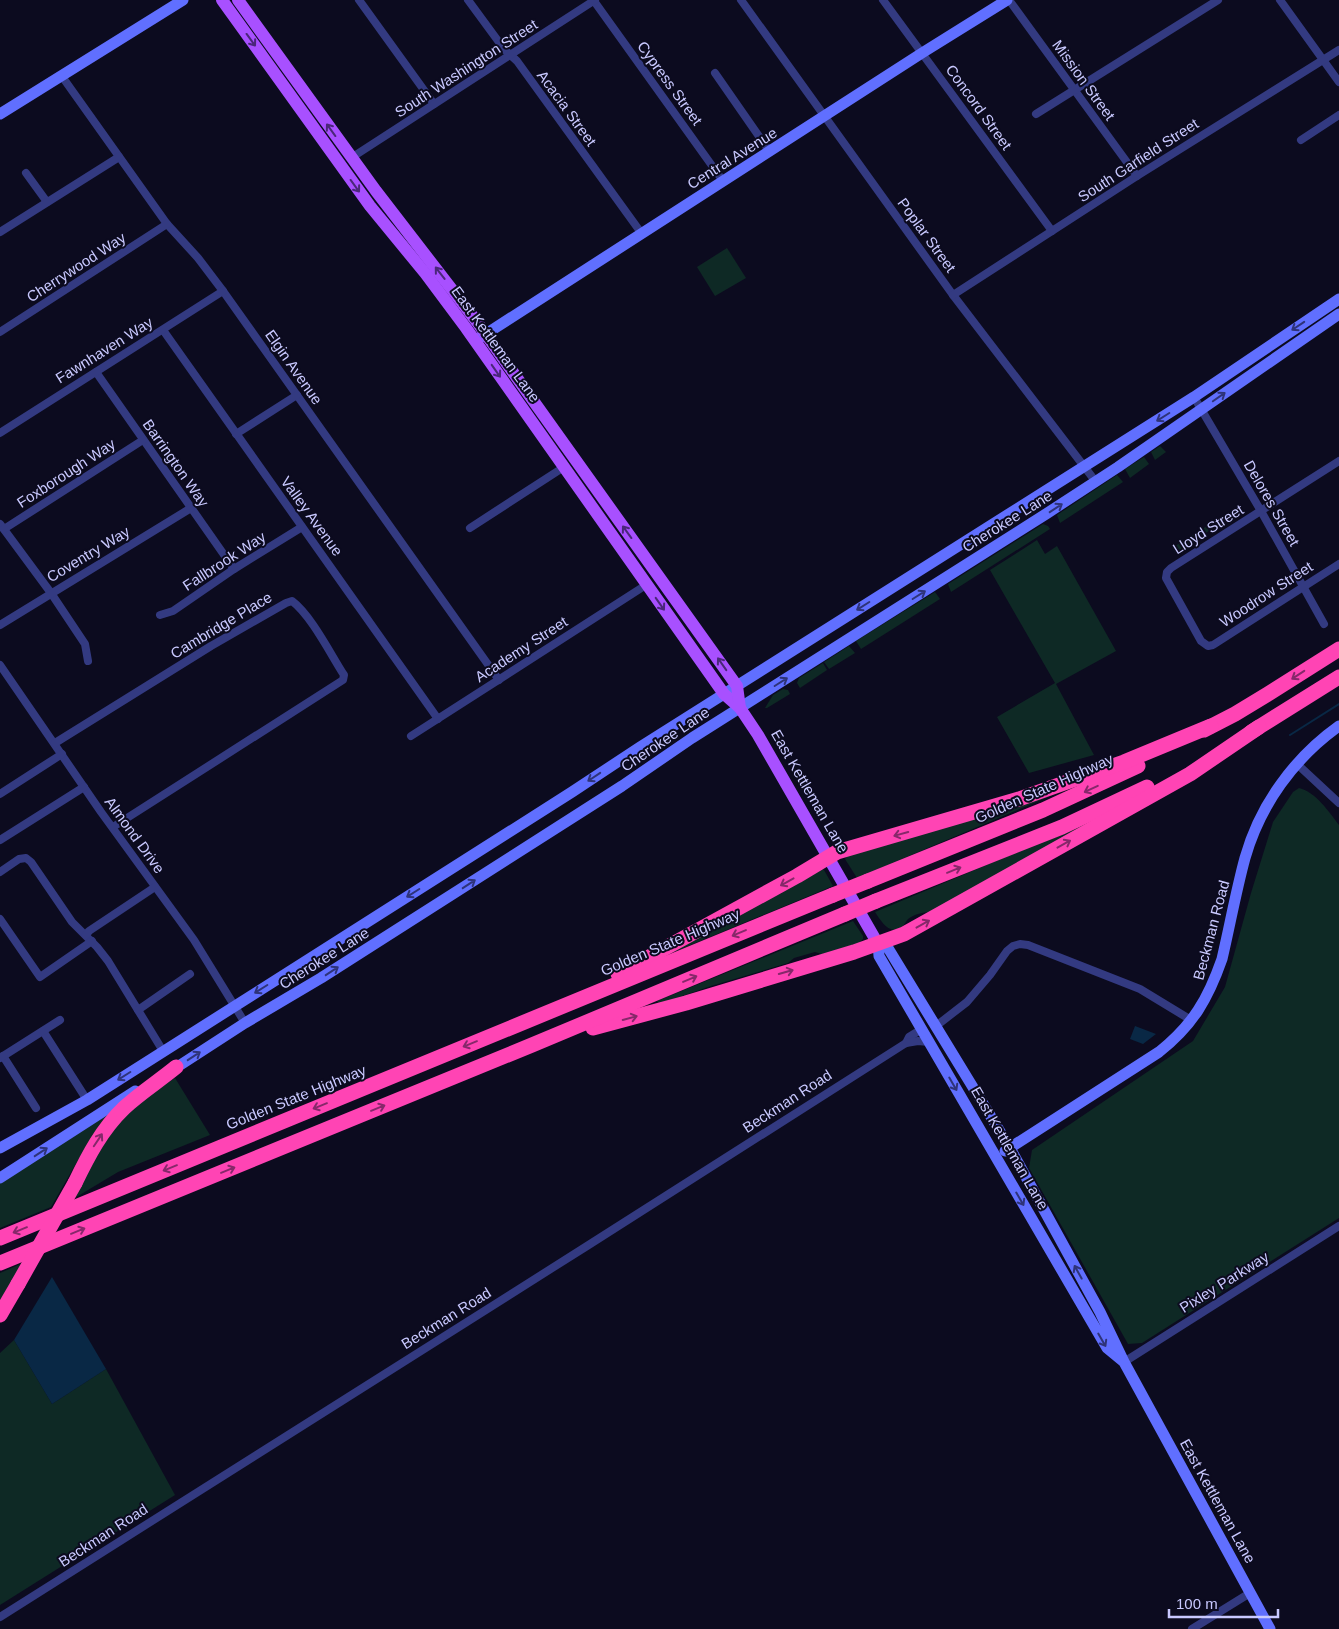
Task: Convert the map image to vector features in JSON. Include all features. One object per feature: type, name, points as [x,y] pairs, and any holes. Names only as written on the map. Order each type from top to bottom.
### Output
[{"type":"highway","name":"Golden State Highway","points":[[0,1238],[1091,789],[1235,714],[1339,649]]},
{"type":"highway","points":[[532,1045],[686,1003],[878,944],[904,934],[1190,774],[1339,677]]},
{"type":"highway","points":[[516,1026],[614,976],[797,876],[829,856],[846,849],[1019,799],[1124,762],[1212,726]]},
{"type":"highway","points":[[0,1263],[532,1045],[876,901],[1062,827],[1112,805],[1193,764],[1258,728]]},
{"type":"highway","points":[[0,1315],[90,1153],[113,1120],[138,1097],[176,1067]]},
{"type":"main road","points":[[0,114],[183,0]]},
{"type":"main road","name":"East Kettleman Lane","points":[[222,0],[370,206],[425,273],[475,342],[724,694],[740,708],[758,735],[878,944],[880,956],[890,974],[1107,1348],[1124,1362]]},
{"type":"main road","name":"East Kettleman Lane","points":[[238,0],[351,158],[449,284],[737,686],[740,708]]},
{"type":"main road","name":"Central Avenue","points":[[475,342],[723,180],[1008,0]]},
{"type":"main road","name":"Cherokee Lane","points":[[0,1148],[87,1100],[724,694],[1085,467],[1194,397],[1339,299]]},
{"type":"main road","name":"Cherokee Lane","points":[[0,1178],[148,1083],[302,990],[622,786],[692,738],[1096,482],[1339,314]]},
{"type":"main road","name":"Beckman Road","points":[[996,1157],[1159,1052],[1191,1020],[1211,990],[1222,959],[1252,838],[1267,808],[1286,776],[1296,764],[1319,741],[1339,726]]},
{"type":"main road","points":[[508,833],[519,852]]},
{"type":"main road","name":"East Kettleman Lane","points":[[878,944],[888,948],[1010,1148],[1270,1629]]},
{"type":"main road","points":[[890,974],[899,978],[926,1024],[936,1026]]},
{"type":"main road","points":[[922,1029],[936,1037],[954,1067],[965,1074]]},
{"type":"street","points":[[359,0],[434,104]]},
{"type":"street","name":"Acacia Street","points":[[468,0],[510,55],[517,61],[642,234]]},
{"type":"street","name":"South Washington Street","points":[[351,158],[595,0]]},
{"type":"street","name":"Cypress Street","points":[[595,0],[723,180]]},
{"type":"street","name":"Poplar Street","points":[[741,0],[953,295],[1096,482]]},
{"type":"street","name":"Concord Street","points":[[883,0],[1052,231]]},
{"type":"street","name":"Mission Street","points":[[1008,0],[1137,176]]},
{"type":"street","points":[[1036,114],[1218,0]]},
{"type":"street","points":[[1280,0],[1339,82]]},
{"type":"street","name":"South Garfield Street","points":[[953,295],[1137,176],[1339,50]]},
{"type":"street","points":[[715,73],[770,152]]},
{"type":"street","name":"Elgin Avenue","points":[[61,75],[167,224],[198,258],[223,291],[499,680]]},
{"type":"street","points":[[1301,140],[1339,115]]},
{"type":"street","points":[[0,232],[119,157]]},
{"type":"street","points":[[26,173],[47,202]]},
{"type":"street","name":"Cherrywood Way","points":[[0,332],[167,224]]},
{"type":"street","name":"Fawnhaven Way","points":[[0,433],[223,291]]},
{"type":"street","name":"Valley Avenue","points":[[162,330],[438,719]]},
{"type":"street","name":"Barrington Way","points":[[96,372],[234,569]]},
{"type":"street","points":[[236,434],[297,395]]},
{"type":"street","name":"Delores Street","points":[[1194,397],[1324,624]]},
{"type":"street","name":"Foxborough Way","points":[[2,526],[143,440]]},
{"type":"street","name":"Lloyd Street","points":[[1208,646],[1201,641],[1168,584],[1167,572],[1339,461]]},
{"type":"street","points":[[470,528],[564,467]]},
{"type":"street","name":"Coventry Way","points":[[0,625],[51,592],[191,508]]},
{"type":"street","points":[[2,526],[51,592],[85,644],[88,661]]},
{"type":"street","name":"Fallbrook Way","points":[[160,615],[173,611],[234,569],[302,527]]},
{"type":"street","name":"Woodrow Street","points":[[1208,646],[1213,645],[1339,564]]},
{"type":"street","name":"Academy Street","points":[[411,736],[646,585]]},
{"type":"street","name":"Cambridge Place","points":[[55,743],[210,646],[286,603],[292,601],[299,606],[310,621],[344,675],[343,680],[113,827]]},
{"type":"street","name":"Almond Drive","points":[[0,665],[84,787],[194,940],[246,1023]]},
{"type":"street","points":[[0,794],[62,754]]},
{"type":"street","points":[[1296,764],[1339,803]]},
{"type":"street","points":[[0,840],[84,787]]},
{"type":"street","points":[[0,872],[19,859],[26,858],[31,862],[72,922],[89,938],[108,961],[163,1051]]},
{"type":"street","points":[[89,938],[89,932],[155,887]]},
{"type":"street","points":[[0,919],[40,977],[89,938]]},
{"type":"street","points":[[936,1026],[968,1002],[1007,951],[1013,946],[1020,944],[1028,945],[1140,990],[1191,1020]]},
{"type":"street","points":[[138,1010],[190,974]]},
{"type":"street","points":[[36,1108],[2,1057],[60,1020]]},
{"type":"street","name":"Beckman Road","points":[[0,1617],[538,1278],[906,1043],[910,1037],[922,1029]]},
{"type":"street","points":[[43,1031],[87,1100]]},
{"type":"street","points":[[906,1043],[918,1040],[929,1042]]},
{"type":"street","name":"Pixley Parkway","points":[[1124,1362],[1339,1226]]},
{"type":"street","points":[[1192,1629],[1250,1592]]},
{"type":"green space","points":[[727,248],[746,278],[715,296],[697,267]]},
{"type":"green space","points":[[1160,446],[1166,452],[1155,460],[1151,452]]},
{"type":"green space","points":[[1144,457],[1149,464],[1130,478],[1125,469]]},
{"type":"green space","points":[[1117,475],[1123,482],[1060,523],[1057,515]]},
{"type":"green space","points":[[1043,524],[1050,529],[951,592],[948,584]]},
{"type":"green space","points":[[1207,526],[1209,531],[1175,553],[1172,548]]},
{"type":"green space","points":[[1037,540],[1045,554],[1057,546],[1116,651],[1056,684],[1094,755],[1029,773],[997,717],[1055,683],[990,570]]},
{"type":"green space","points":[[935,592],[940,599],[861,649],[856,641]]},
{"type":"green space","points":[[849,646],[855,653],[829,669],[824,662]]},
{"type":"green space","points":[[823,663],[827,670],[800,688],[797,683],[799,678]]},
{"type":"green space","points":[[783,689],[788,690],[790,694],[765,708],[773,695]]},
{"type":"green space","points":[[1299,788],[1316,798],[1339,825],[1339,1218],[1142,1343],[1128,1344],[1029,1168],[1032,1150],[1193,1041],[1225,987],[1273,822],[1293,792]]},
{"type":"green space","points":[[1055,794],[857,878],[845,859],[847,856]]},
{"type":"green space","points":[[1113,810],[931,912],[911,917],[898,929],[890,929],[880,920],[875,912],[1067,831]]},
{"type":"green space","points":[[821,867],[833,886],[669,954],[762,902],[782,893],[786,886]]},
{"type":"green space","points":[[853,921],[863,936],[859,943],[822,954],[815,952],[794,958],[788,963],[659,1004],[657,1001]]},
{"type":"green space","points":[[175,1078],[210,1135],[118,1172],[73,1199],[94,1160],[120,1122],[139,1103]]},
{"type":"green space","points":[[107,1115],[108,1117],[78,1160],[51,1207],[0,1228],[0,1183]]},
{"type":"green space","points":[[23,1263],[0,1309],[0,1273]]},
{"type":"green space","points":[[14,1340],[52,1404],[106,1369],[175,1495],[0,1605],[0,1353]]},
{"type":"water","points":[[1135,1026],[1156,1034],[1143,1044],[1130,1039]]},
{"type":"water","points":[[52,1277],[106,1369],[52,1404],[14,1340]]},
{"type":"waterway","points":[[1290,735],[1339,704]]}]
